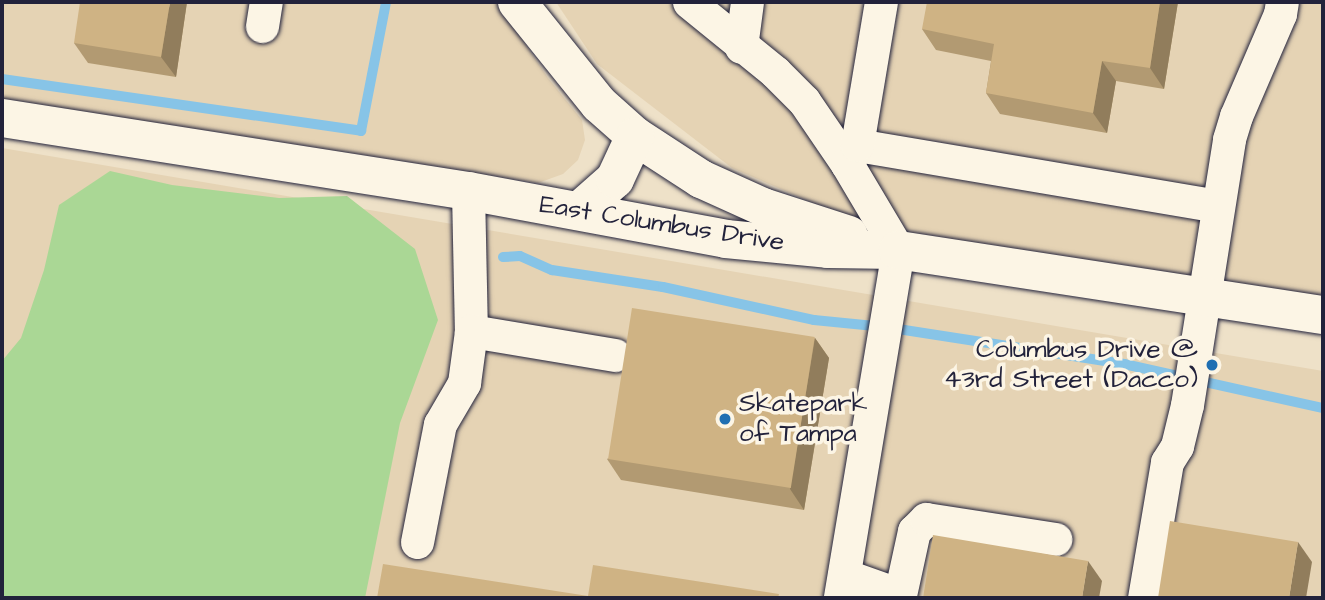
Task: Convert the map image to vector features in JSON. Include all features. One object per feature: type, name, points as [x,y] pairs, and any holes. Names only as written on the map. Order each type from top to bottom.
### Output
[{"type":"main road","points":[[517,2],[599,104],[635,136],[701,179],[763,207],[898,250]]},
{"type":"main road","name":"East Columbus Drive","points":[[2,118],[468,191],[726,239],[828,249],[898,250],[1323,315]]},
{"type":"main road","points":[[579,211],[615,179],[635,136]]},
{"type":"street","points":[[689,2],[775,72],[852,154],[898,250],[842,586],[900,596],[914,531],[926,519],[1055,539]]},
{"type":"street","points":[[741,47],[747,2]]},
{"type":"street","points":[[852,154],[881,2]]},
{"type":"street","points":[[1144,598],[1167,462],[1177,446],[1187,405],[1206,297],[1218,206],[1236,116],[1262,60],[1282,2]]},
{"type":"street","points":[[852,154],[1218,206]]},
{"type":"street","points":[[417,542],[440,424],[464,383],[471,331],[468,191]]},
{"type":"street","points":[[471,331],[615,355]]},
{"type":"shaded area","points":[[2,2],[497,2],[548,78],[582,120],[585,140],[578,160],[563,174],[538,183],[2,101]]},
{"type":"shaded area","points":[[556,2],[1323,2],[1323,297],[890,236],[732,168],[597,64]]},
{"type":"shaded area","points":[[2,148],[1323,371],[1323,598],[2,598]]},
{"type":"green space","points":[[110,171],[172,185],[279,198],[347,196],[415,249],[438,320],[400,423],[365,598],[2,598],[2,361],[21,338],[44,270],[59,205]]},
{"type":"building","points":[[80,2],[170,2],[161,57],[74,43]]},
{"type":"building","points":[[927,2],[1160,2],[1150,68],[1102,61],[1093,113],[986,93],[994,44],[922,29]]},
{"type":"building","name":"Skatepark of Tampa","points":[[632,308],[815,337],[791,488],[608,459]]},
{"type":"building","points":[[1170,521],[1298,542],[1289,598],[1158,598]]},
{"type":"building","points":[[933,535],[1088,561],[1082,598],[923,598]]},
{"type":"building","points":[[383,564],[588,596],[593,565],[779,594],[778,598],[377,598]]},
{"type":"waterway","points":[[2,79],[361,131],[386,2]]},
{"type":"waterway","points":[[503,257],[520,256],[552,270],[663,287],[814,320],[885,327],[1124,364],[1323,408]]},
{"type":"place","name":"Columbus Drive @ 43rd Street (Dacco)","points":[[1212,365]]},
{"type":"place","name":"Skatepark of Tampa","points":[[725,419]]}]
